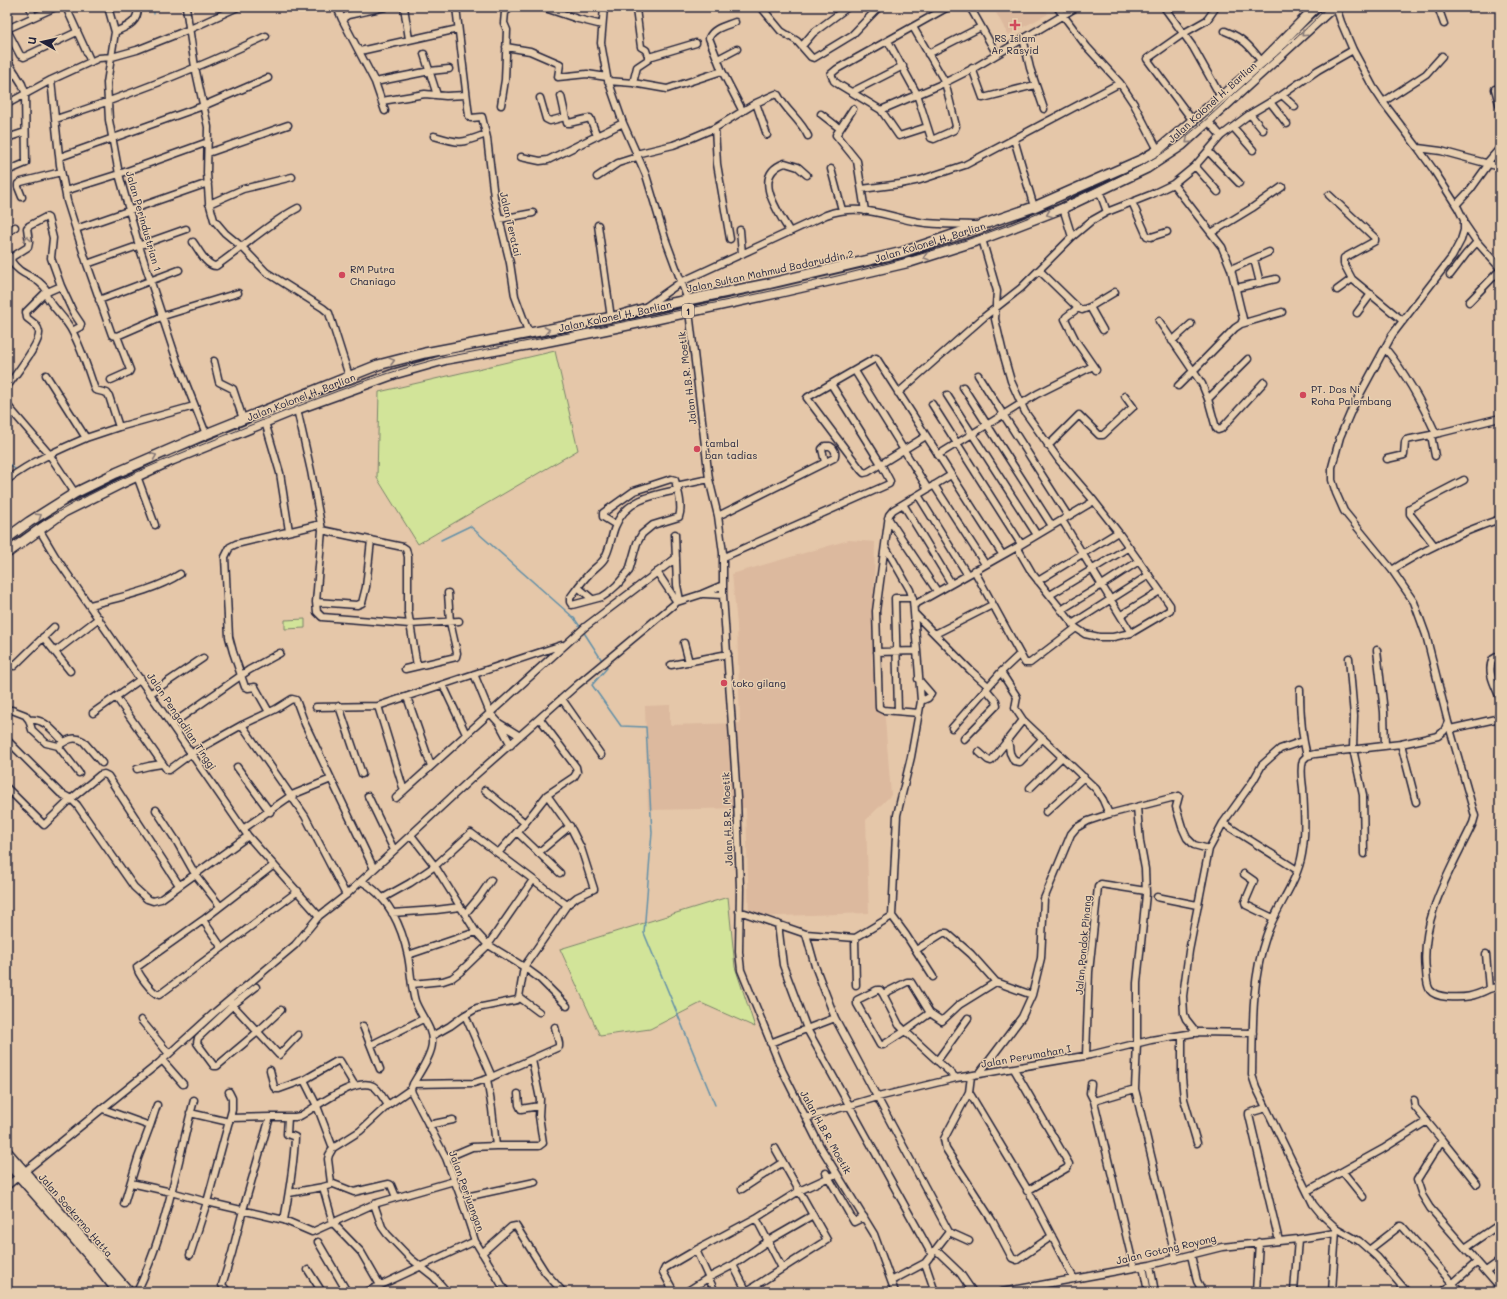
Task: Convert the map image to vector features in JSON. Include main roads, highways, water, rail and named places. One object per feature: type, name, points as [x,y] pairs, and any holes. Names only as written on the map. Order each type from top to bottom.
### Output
[{"type":"highway","name":"Jalan Sultan Mahmud Badaruddin 2","points":[[7,538],[29,522],[75,493],[116,472],[206,434],[372,368],[425,352],[611,318],[643,309],[782,280],[903,252],[1034,208],[1143,159],[1158,150],[1262,62],[1316,7]]},
{"type":"highway","name":"Jalan Kolonel H. Barlian","points":[[7,553],[39,529],[81,503],[137,476],[265,422],[376,380],[441,361],[549,341],[773,294],[910,262],[982,238],[1063,208],[1158,162],[1182,145],[1209,122],[1333,7]]},
{"type":"highway","points":[[878,258],[880,269]]},
{"type":"highway","points":[[372,368],[376,380]]},
{"type":"highway","name":"Jalan Soekarno Hatta","points":[[7,1152],[22,1174],[118,1292]]},
{"type":"highway","name":"Jalan Soekarno Hatta","points":[[7,1162],[22,1174],[129,1292]]},
{"type":"waterway","points":[[154,7],[154,14]]},
{"type":"waterway","points":[[7,462],[15,469]]},
{"type":"waterway","points":[[441,540],[470,526],[574,618],[581,628]]},
{"type":"waterway","points":[[583,631],[603,662]]},
{"type":"waterway","points":[[605,665],[607,668],[592,685],[621,726],[646,727],[652,833],[644,933],[715,1105]]},
{"type":"tram line","points":[[7,546],[33,527],[60,511],[117,481],[176,455],[286,411],[389,373],[441,358],[729,300],[871,268],[963,241],[1053,207],[1139,167],[1174,146],[1287,47],[1327,7]]},
{"type":"place","name":"RS Islam Ar Rasyid","points":[[1015,25]]},
{"type":"place","name":"RM Putra Chaniago","points":[[342,275]]},
{"type":"place","name":"PT. Dos Ni Roha Palembang","points":[[1303,395]]},
{"type":"place","name":"tambal ban tadias","points":[[697,449]]},
{"type":"place","name":"toko gilang","points":[[724,683]]}]
